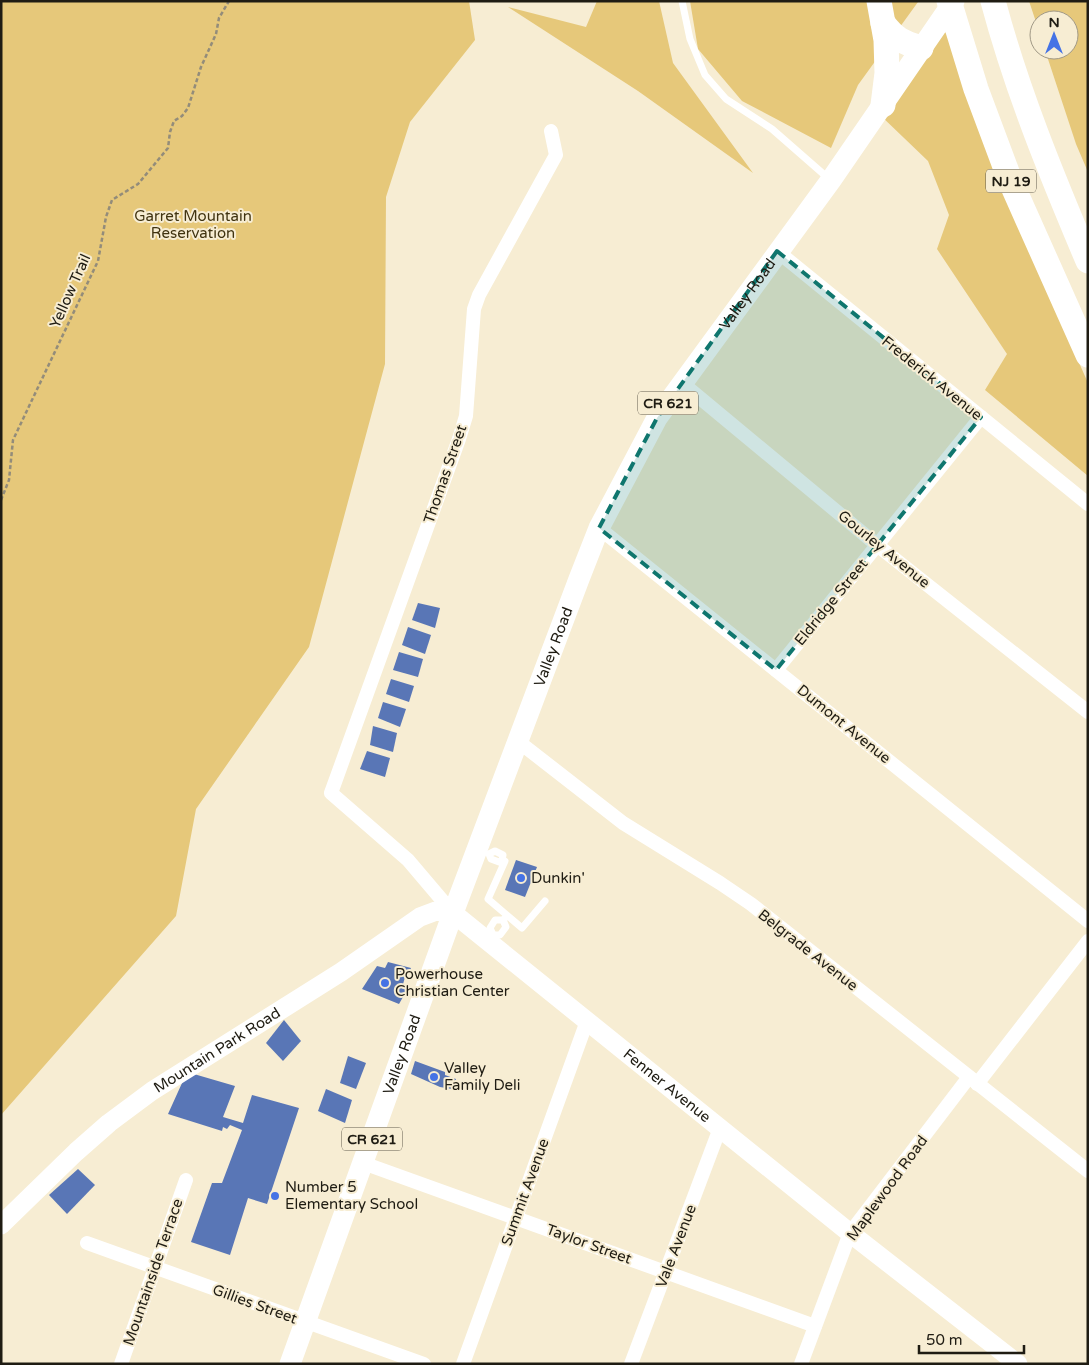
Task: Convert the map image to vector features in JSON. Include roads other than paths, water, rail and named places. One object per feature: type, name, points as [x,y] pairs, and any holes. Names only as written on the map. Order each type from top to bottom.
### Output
[{"type":"highway","name":"NJ 19","points":[[949,1],[976,89],[1003,162],[1029,225],[1088,355]]},
{"type":"highway","name":"NJ 19","points":[[993,1],[1015,75],[1031,120],[1088,261]]},
{"type":"highway","points":[[881,12],[893,36],[904,43],[926,40]]},
{"type":"highway","points":[[881,12],[886,40],[886,73],[883,105]]},
{"type":"main road","name":"Valley Road","points":[[290,1364],[453,913],[484,851],[519,742],[599,528],[657,418],[830,180],[954,1]]},
{"type":"street","name":"Thomas Street","points":[[331,793],[466,416],[474,309],[479,295],[556,155],[551,132]]},
{"type":"street","name":"Frederick Avenue","points":[[777,251],[1088,504]]},
{"type":"street","name":"Gourley Avenue","points":[[682,383],[877,545],[1088,712]]},
{"type":"street","name":"Eldridge Street","points":[[776,670],[981,417]]},
{"type":"street","name":"Dumont Avenue","points":[[599,528],[1088,921]]},
{"type":"street","name":"Belgrade Avenue","points":[[519,742],[623,823],[720,882],[750,904],[1088,1171]]},
{"type":"street","name":"Fenner Avenue","points":[[331,793],[408,860],[453,913],[491,938],[587,1021],[850,1233],[1018,1364]]},
{"type":"street","name":"Mountain Park Road","points":[[1,1225],[103,1128],[152,1091],[341,972],[420,917],[436,911],[453,913]]},
{"type":"street","name":"Maplewood Road","points":[[801,1364],[850,1233],[1088,941]]},
{"type":"street","name":"Summit Avenue","points":[[463,1364],[587,1021]]},
{"type":"street","name":"Vale Avenue","points":[[631,1364],[720,1128]]},
{"type":"street","name":"Taylor Street","points":[[363,1163],[815,1326]]},
{"type":"street","name":"Mountainside Terrace","points":[[121,1364],[186,1180]]},
{"type":"street","name":"Gillies Street","points":[[87,1243],[424,1364]]},
{"type":"lane","points":[[682,1],[690,39],[705,75],[726,99],[772,129],[830,180]]},
{"type":"lane","points":[[484,851],[495,851],[503,855],[502,860],[505,861],[488,899],[505,918],[522,928],[545,901]]},
{"type":"lane","points":[[491,938],[500,935],[506,927],[505,918]]},
{"type":"place","name":"Dunkin'","points":[[521,878]]},
{"type":"place","name":"Powerhouse Christian Center","points":[[385,983]]},
{"type":"place","name":"Valley Family Deli","points":[[434,1077]]},
{"type":"place","name":"Number 5 Elementary School","points":[[275,1196]]},
{"type":"park label","name":"Garret Mountain Reservation","points":[[193,224]]}]
